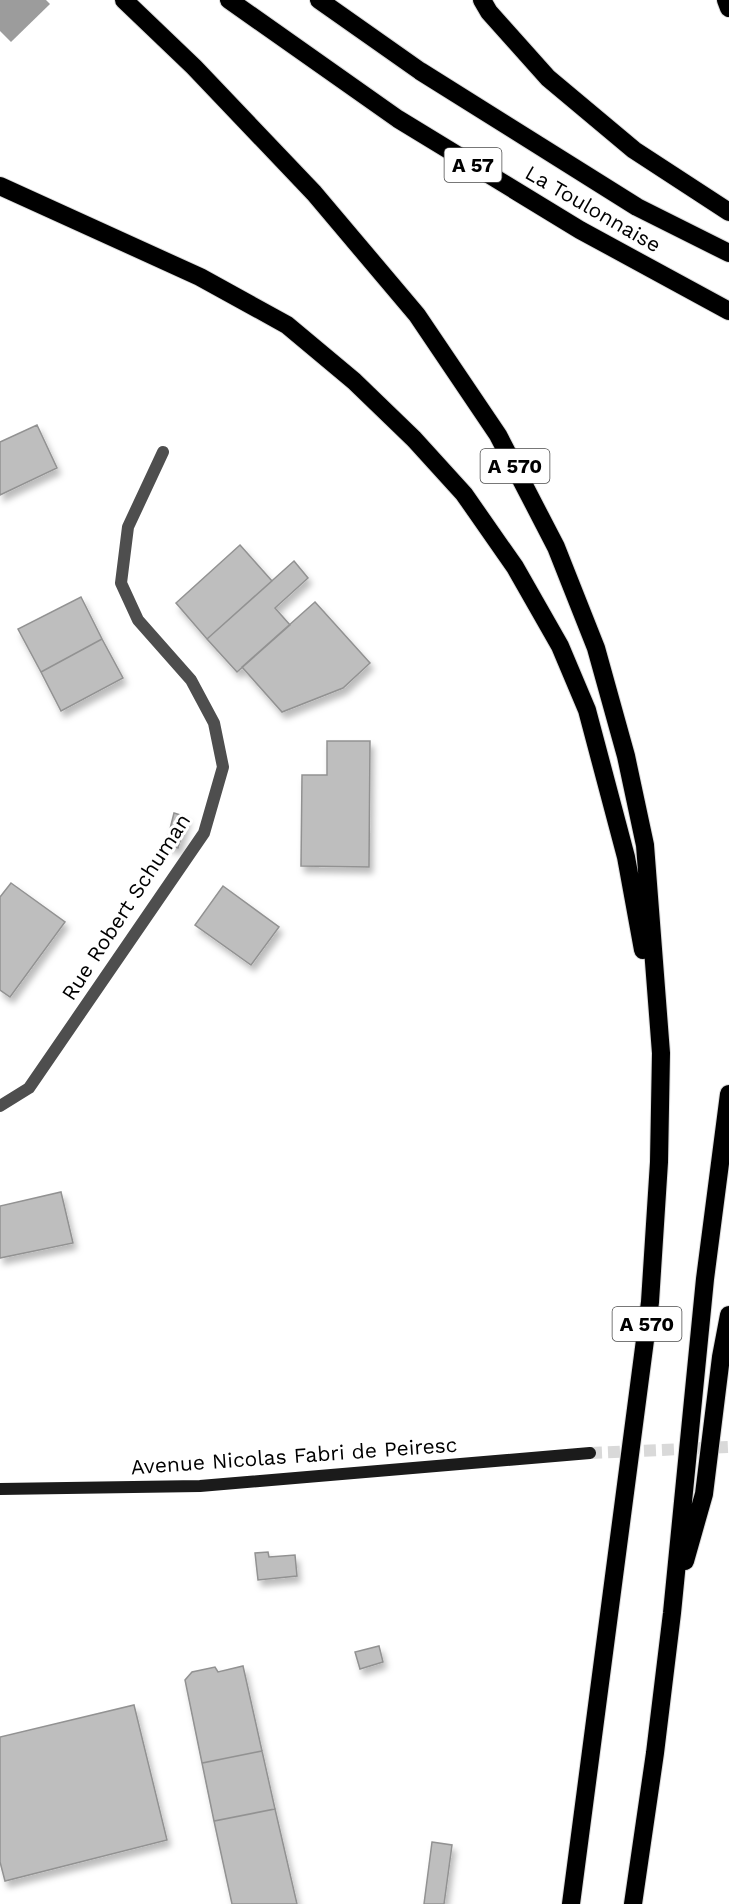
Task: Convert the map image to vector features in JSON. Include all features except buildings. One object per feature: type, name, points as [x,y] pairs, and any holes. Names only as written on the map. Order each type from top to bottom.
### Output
[{"type":"highway","name":"A 570","points":[[124,0],[194,67],[314,193],[417,315],[498,435],[556,547],[596,648],[626,756],[642,834],[661,1053],[659,1162],[650,1302],[571,1904]]},
{"type":"highway","name":"La Toulonnaise","points":[[229,0],[398,119],[580,230],[729,311]]},
{"type":"highway","name":"La Toulonnaise","points":[[319,0],[420,71],[637,207],[729,253]]},
{"type":"highway","points":[[482,0],[489,12],[548,78],[634,150],[729,212]]},
{"type":"highway","points":[[726,0],[729,8]]},
{"type":"highway","name":"A 570","points":[[0,186],[200,277],[286,325],[363,389],[414,439],[464,495],[515,567],[560,646],[587,710],[626,857],[661,1053]]},
{"type":"highway","name":"A 570","points":[[633,1904],[655,1753],[705,1279],[729,1094]]},
{"type":"highway","name":"A 570","points":[[672,1603],[704,1494],[721,1357],[729,1315]]},
{"type":"street","name":"Rue Robert Schuman","points":[[0,1106],[29,1088],[204,833],[223,767],[214,723],[191,680],[138,620],[121,583],[128,527],[163,452]]},
{"type":"street","name":"Avenue Nicolas Fabri de Peiresc","points":[[0,1489],[200,1486],[590,1453]]},
{"type":"shaded area","points":[[0,0],[46,0],[50,4],[11,42],[0,31]]},
{"type":"tunnel","points":[[590,1453],[729,1447]]}]
